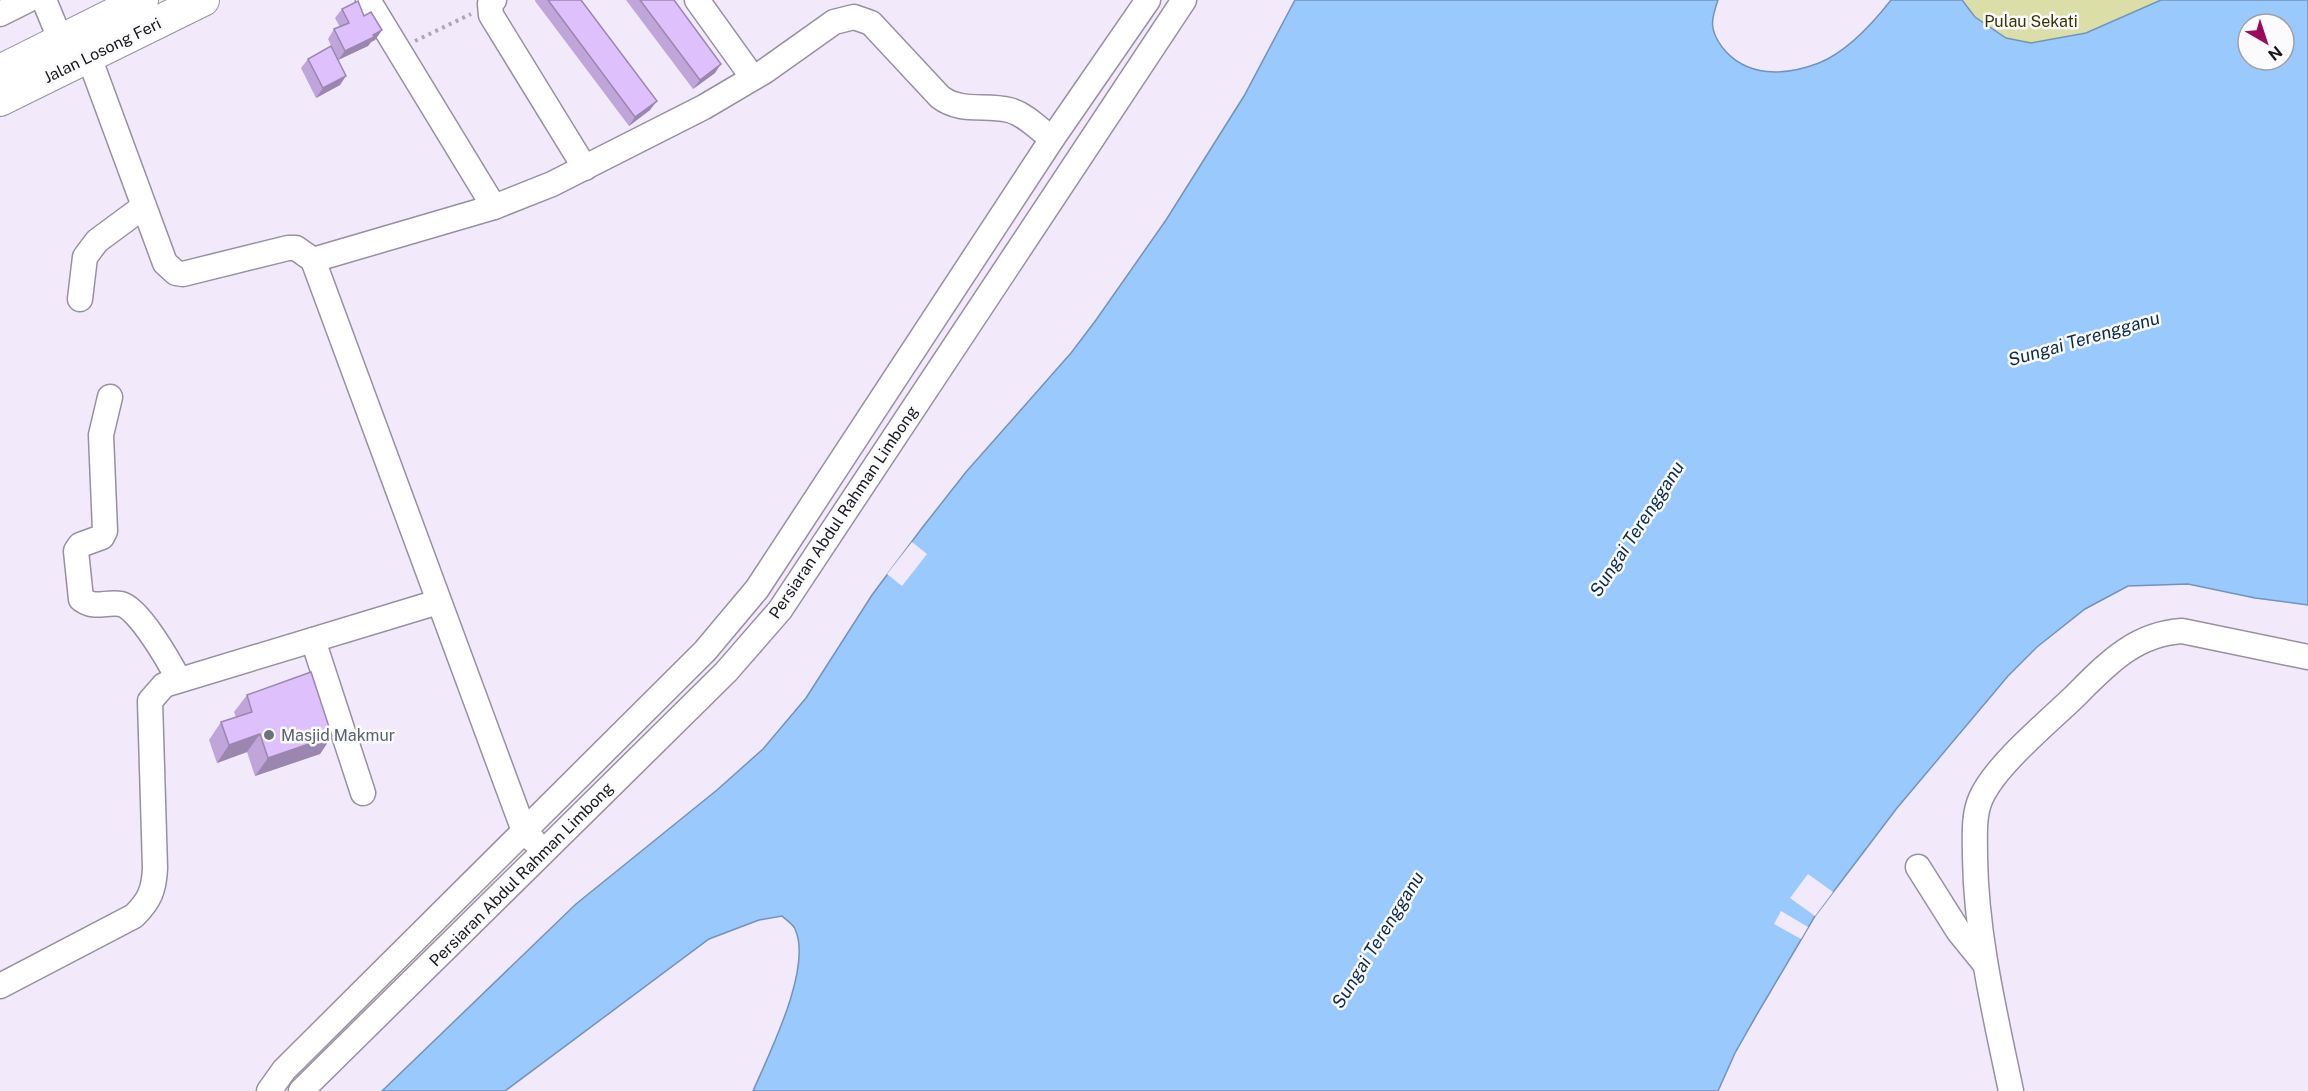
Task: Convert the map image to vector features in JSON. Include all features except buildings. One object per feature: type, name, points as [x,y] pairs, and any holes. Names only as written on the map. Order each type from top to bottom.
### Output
[{"type":"main road","name":"Jalan Losong Feri","points":[[0,71],[142,0]]},
{"type":"main road","name":"Jalan Losong Feri","points":[[0,100],[203,0]]},
{"type":"street","points":[[0,14],[28,0]]},
{"type":"street","points":[[44,0],[61,41]]},
{"type":"street","points":[[368,0],[494,207]]},
{"type":"street","points":[[697,0],[753,78]]},
{"type":"street","name":"Persiaran Abdul Rahman Limbong","points":[[268,1091],[284,1071],[705,651],[758,589],[1052,139],[1148,0]]},
{"type":"street","name":"Persiaran Abdul Rahman Limbong","points":[[301,1091],[726,672],[780,610],[1184,0]]},
{"type":"street","points":[[492,2],[490,15],[585,168]]},
{"type":"street","points":[[313,260],[494,207],[552,184],[704,107],[753,78],[834,22],[854,17],[871,24],[949,104],[960,107],[1009,110],[1022,116],[1052,139]]},
{"type":"street","points":[[89,57],[161,255],[165,263],[176,273],[183,274],[288,248],[296,248],[313,260],[524,831],[544,851]]},
{"type":"street","points":[[80,299],[85,257],[97,241],[143,207]]},
{"type":"street","points":[[110,397],[100,435],[105,531],[102,537],[80,545],[76,551],[81,599],[89,605],[121,604],[134,610],[169,660],[179,680]]},
{"type":"street","points":[[0,987],[134,916],[144,906],[154,888],[150,701],[164,685],[438,602]]},
{"type":"street","points":[[2011,1091],[1984,964],[1975,875],[1974,831],[1980,799],[1998,771],[2105,666],[2136,642],[2162,632],[2182,631],[2308,657]]},
{"type":"street","points":[[313,640],[363,793]]},
{"type":"street","points":[[1918,867],[1959,932],[1984,964]]},
{"type":"path","points":[[398,49],[492,2]]},
{"type":"green space","name":"Pulau Sekati","points":[[1962,0],[2161,0],[2086,33],[2031,43],[2006,38],[1975,17]]},
{"type":"water","name":"Sungai Terengganu","points":[[1295,0],[1718,0],[1712,24],[1722,47],[1742,64],[1767,72],[1780,72],[1819,63],[1839,52],[1867,27],[1891,0],[1962,0],[1975,17],[2006,38],[2031,43],[2086,33],[2161,0],[2308,0],[2308,605],[2255,598],[2188,584],[2128,586],[2085,609],[2037,647],[2008,676],[1897,808],[1815,916],[1735,1053],[1718,1091],[753,1091],[787,1010],[798,965],[799,945],[795,929],[782,916],[759,920],[709,939],[505,1091],[382,1091],[576,904],[717,790],[763,749],[806,698],[872,595],[922,528],[966,472],[1071,353],[1166,220],[1244,96]]},
{"type":"pier","points":[[912,542],[927,554],[902,586],[887,574]]},
{"type":"pier","points":[[1808,874],[1833,892],[1815,916],[1790,898]]},
{"type":"pier","points":[[1781,911],[1808,927],[1801,939],[1774,924]]},
{"type":"place","name":"Masjid Makmur","points":[[269,735]]}]
